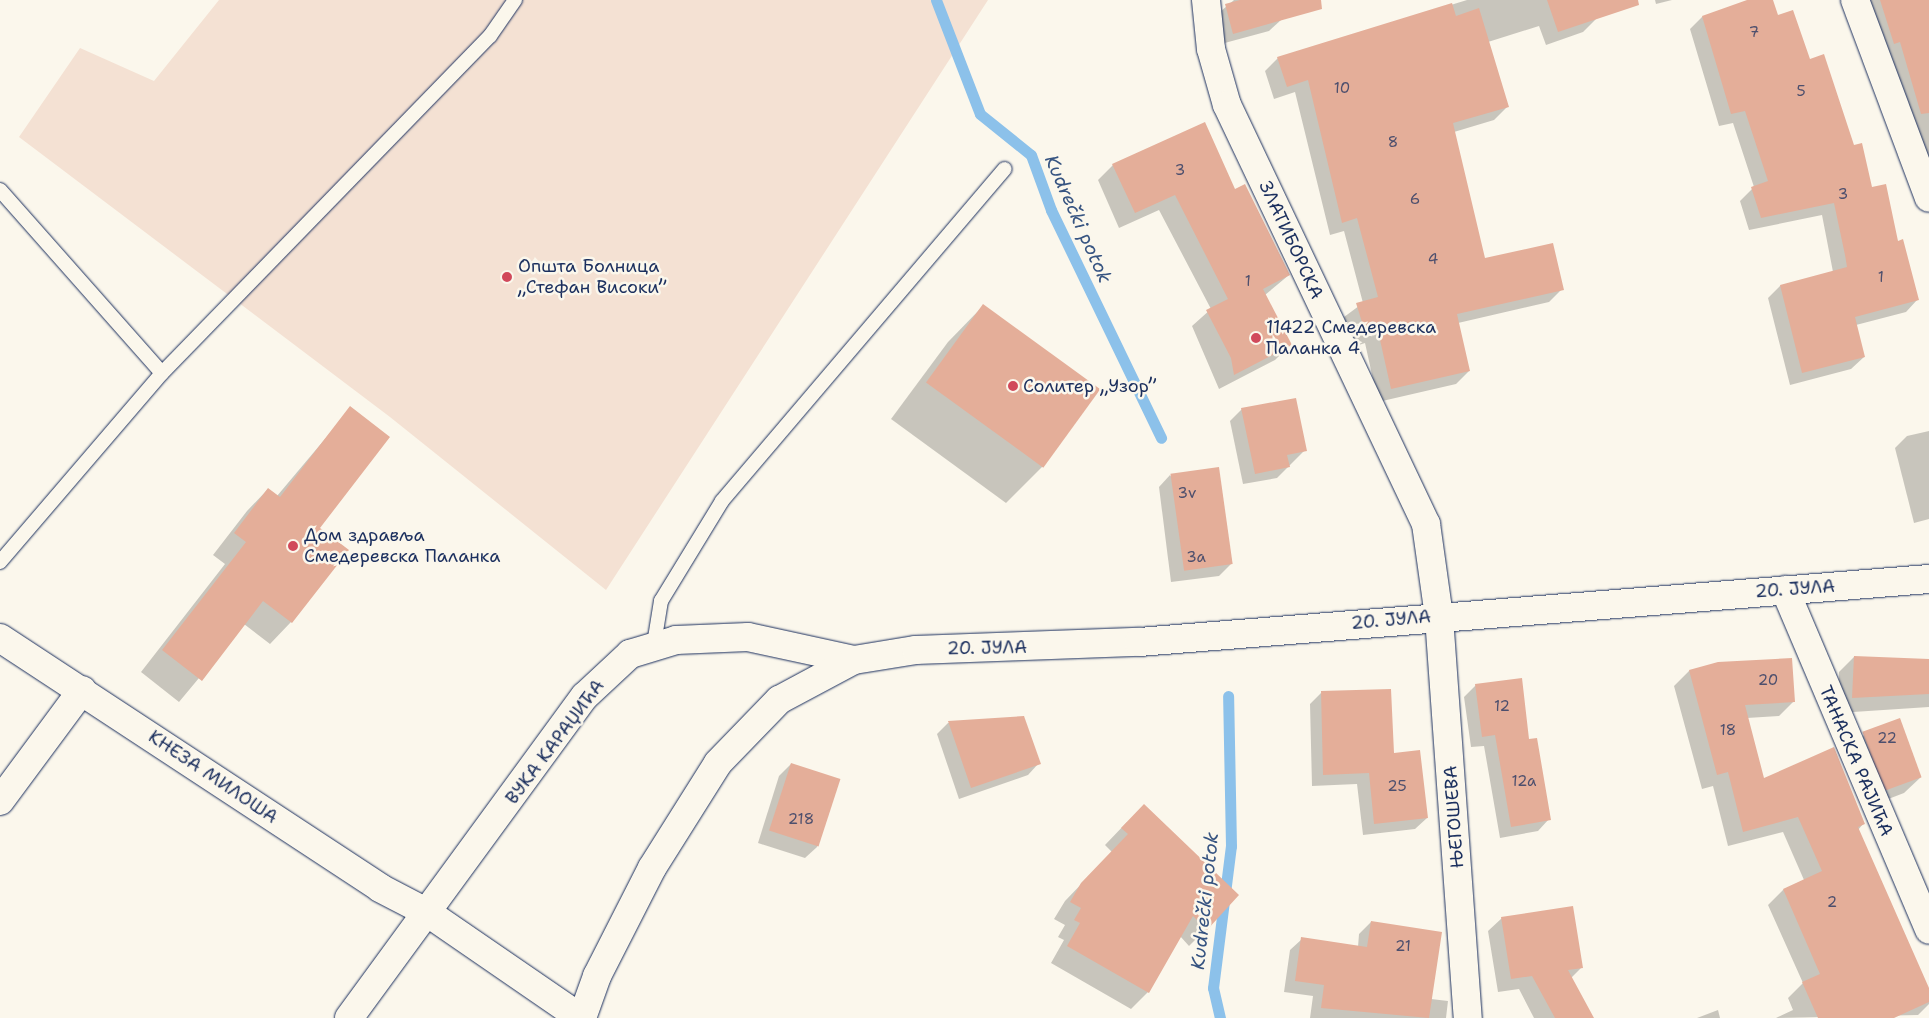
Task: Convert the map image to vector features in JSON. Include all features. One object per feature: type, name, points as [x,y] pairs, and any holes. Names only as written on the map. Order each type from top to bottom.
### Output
[{"type":"street","name":"ЗЛАТИБОРСКА","points":[[1206,0],[1211,49],[1227,106],[1426,524],[1439,616]]},
{"type":"street","points":[[1855,0],[1929,198]]},
{"type":"street","name":"20. ЈУЛА","points":[[854,660],[907,650],[1139,642],[1439,616],[1929,579]]},
{"type":"street","name":"ТАНАСКА РАЈИЋА","points":[[1784,590],[1929,930]]},
{"type":"street","name":"ЊЕГОШЕВА","points":[[1439,616],[1468,1018]]},
{"type":"street","name":"ВУКА КАРАЏИЋА","points":[[349,1018],[428,913],[585,696],[613,667],[654,644],[696,637],[748,637],[854,660]]},
{"type":"street","name":"КНЕЗА МИЛОША","points":[[0,638],[82,690],[380,888],[428,913],[582,1018]]},
{"type":"street","points":[[582,1018],[597,976],[642,886],[718,763],[779,700],[854,660]]},
{"type":"street","points":[[0,801],[82,690]]},
{"type":"lane","points":[[0,562],[162,373],[490,36],[514,0]]},
{"type":"lane","points":[[654,644],[661,601],[722,501],[1005,169]]},
{"type":"lane","points":[[0,190],[162,373]]},
{"type":"shaded area","name":"Општа Болница „Стефан Високи”","points":[[219,0],[988,0],[606,590],[390,417],[19,137],[80,48],[154,81]]},
{"type":"building","points":[[1240,0],[1321,0],[1322,9],[1233,34],[1225,4]]},
{"type":"building","points":[[1547,0],[1638,0],[1639,5],[1558,32]]},
{"type":"building","points":[[1747,0],[1773,0],[1778,15],[1793,10],[1810,59],[1824,54],[1854,145],[1862,143],[1872,187],[1886,184],[1898,241],[1903,239],[1919,300],[1855,317],[1865,357],[1802,373],[1780,285],[1847,267],[1834,203],[1761,218],[1751,187],[1768,181],[1745,111],[1731,114],[1702,16]]},
{"type":"building","points":[[1880,0],[1929,0],[1929,113],[1921,114],[1900,42],[1894,44]]},
{"type":"building","points":[[1452,3],[1456,16],[1479,8],[1509,107],[1453,123],[1485,258],[1553,243],[1564,290],[1457,314],[1470,371],[1391,389],[1378,331],[1366,335],[1356,303],[1378,297],[1357,218],[1342,223],[1308,80],[1287,87],[1277,57]]},
{"type":"building","points":[[1205,122],[1235,189],[1245,184],[1290,275],[1263,289],[1292,345],[1234,375],[1231,358],[1206,310],[1228,299],[1175,195],[1135,213],[1112,164]]},
{"type":"building","name":"Солитер „Узор”","points":[[983,304],[1100,389],[1043,468],[926,382]]},
{"type":"building","points":[[1296,398],[1307,451],[1287,455],[1290,467],[1255,474],[1241,408]]},
{"type":"building","name":"Дом здравља Смедеревска Паланка","points":[[350,406],[390,437],[320,528],[349,550],[292,623],[263,601],[202,681],[162,650],[246,542],[234,533],[268,488],[280,497]]},
{"type":"building","points":[[1219,467],[1233,564],[1184,571],[1170,474]]},
{"type":"building","points":[[1854,656],[1929,659],[1929,694],[1852,698]]},
{"type":"building","points":[[1792,658],[1795,702],[1745,705],[1764,778],[1834,747],[1865,824],[1858,827],[1929,988],[1929,1002],[1894,1018],[1818,1018],[1802,982],[1820,974],[1783,889],[1822,871],[1798,817],[1743,832],[1728,772],[1717,775],[1689,670],[1718,662]]},
{"type":"building","points":[[1522,678],[1529,739],[1537,738],[1551,820],[1511,827],[1495,735],[1482,737],[1475,684]]},
{"type":"building","points":[[1391,689],[1394,753],[1420,750],[1428,818],[1374,824],[1369,773],[1323,775],[1321,691]]},
{"type":"building","points":[[1024,716],[1041,764],[971,788],[948,721]]},
{"type":"building","points":[[1900,718],[1922,777],[1884,791],[1862,732]]},
{"type":"building","points":[[791,763],[840,779],[819,847],[769,831]]},
{"type":"building","points":[[1144,804],[1239,895],[1207,930],[1193,916],[1149,993],[1067,946],[1080,923],[1074,920],[1081,908],[1070,902],[1081,883],[1128,834],[1121,828]]},
{"type":"building","points":[[1573,906],[1583,968],[1568,970],[1594,1018],[1555,1018],[1532,976],[1511,979],[1501,917]]},
{"type":"building","points":[[1371,921],[1442,932],[1429,1018],[1321,1008],[1324,985],[1295,981],[1301,937],[1367,947]]},
{"type":"waterway","name":"Kudrečki potok","points":[[936,0],[980,114],[1031,155],[1051,210],[1161,438]]},
{"type":"waterway","name":"Kudrečki potok","points":[[1220,1018],[1213,988],[1231,846],[1228,696]]},
{"type":"place","name":"Општа Болница „Стефан Високи”","points":[[507,277]]},
{"type":"place","name":"11422 Смедеревска Паланка 4","points":[[1256,338]]},
{"type":"place","name":"Солитер „Узор”","points":[[1013,386]]},
{"type":"place","name":"Дом здравља Смедеревска Паланка","points":[[293,546]]}]
